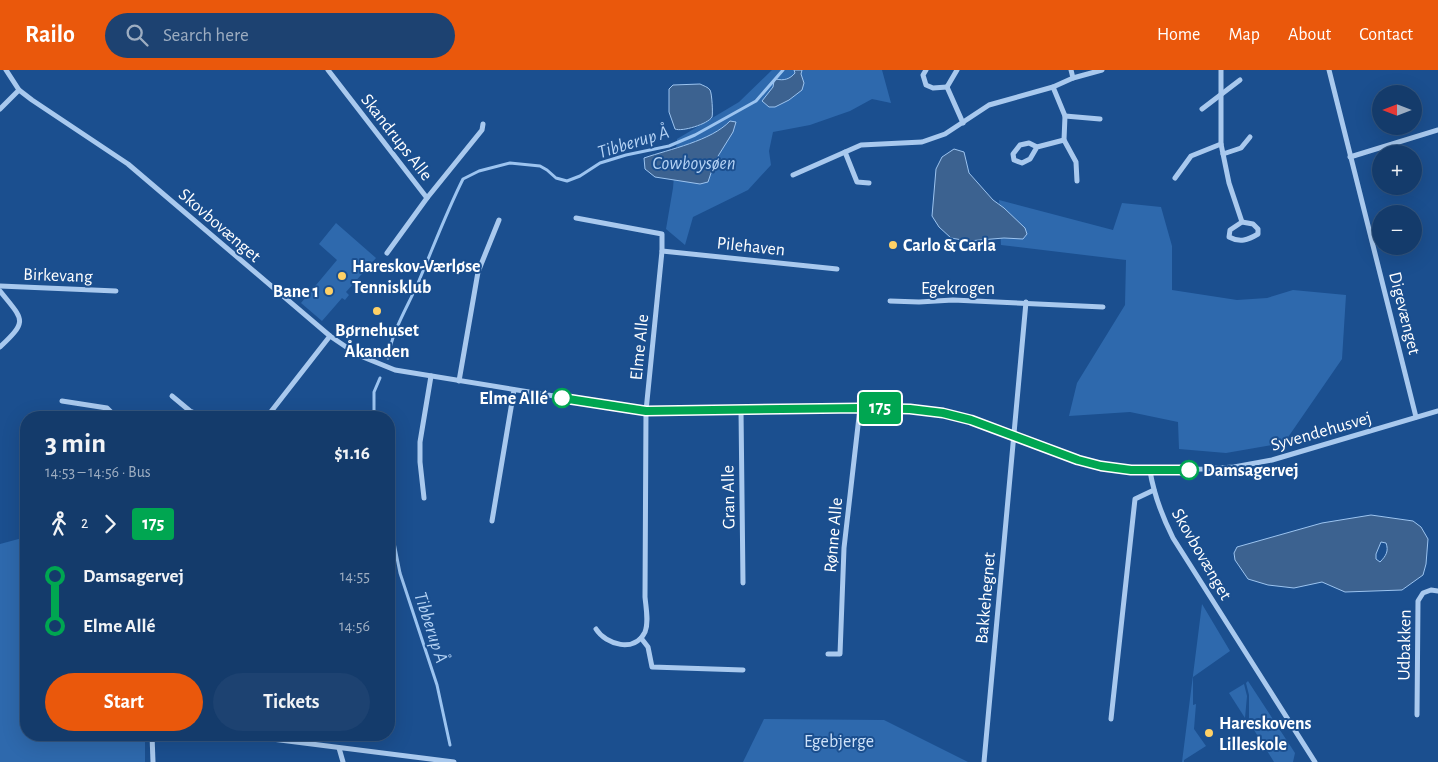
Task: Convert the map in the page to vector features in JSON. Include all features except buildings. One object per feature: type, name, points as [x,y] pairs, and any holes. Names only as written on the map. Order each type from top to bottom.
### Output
[{"type":"street","name":"Skovbovænget","points":[[6,70],[19,90],[44,109],[128,164],[330,336],[358,355],[395,370],[646,411],[860,408],[910,409],[943,413],[971,420],[1078,460],[1131,470],[1150,471],[1160,512],[1173,538],[1315,762]]},
{"type":"street","name":"Skandrups Alle","points":[[328,70],[427,198]]},
{"type":"street","points":[[926,70],[923,75],[926,85],[933,88],[947,87]]},
{"type":"street","points":[[947,87],[957,70]]},
{"type":"street","points":[[1071,70],[1074,78]]},
{"type":"street","points":[[793,175],[861,145],[922,142],[945,134],[988,105],[1053,87],[1074,78],[1102,70]]},
{"type":"street","points":[[1221,70],[1221,144],[1229,183],[1242,222]]},
{"type":"street","name":"Digevænget","points":[[1328,70],[1416,418]]},
{"type":"street","points":[[1202,109],[1240,80]]},
{"type":"street","points":[[947,87],[963,122]]},
{"type":"street","points":[[1053,87],[1065,116],[1064,140],[1076,162],[1077,180]]},
{"type":"street","points":[[0,109],[19,90]]},
{"type":"street","points":[[1065,116],[1100,119]]},
{"type":"street","name":"Skandrups Alle","points":[[387,253],[427,198],[482,130],[483,124]]},
{"type":"street","points":[[1350,157],[1438,130]]},
{"type":"street","points":[[1223,154],[1241,148],[1250,137]]},
{"type":"street","points":[[1037,147],[1030,159],[1022,163],[1014,160],[1013,154],[1020,145],[1029,143],[1037,147],[1064,140]]},
{"type":"street","points":[[1175,178],[1191,156],[1221,144]]},
{"type":"street","points":[[845,152],[857,182],[869,183]]},
{"type":"street","name":"Elme Alle","points":[[576,218],[662,234],[662,251],[646,411],[647,624],[641,638]]},
{"type":"street","points":[[459,381],[478,272],[499,220]]},
{"type":"street","points":[[1242,222],[1253,224],[1258,229],[1258,234],[1247,240],[1234,240],[1229,237],[1230,230],[1242,222]]},
{"type":"street","name":"Pilehaven","points":[[662,251],[837,269]]},
{"type":"street","name":"Birkevang","points":[[0,286],[116,291]]},
{"type":"street","name":"Birkevang","points":[[0,291],[19,315],[20,322],[15,333],[0,348]]},
{"type":"street","name":"Egekrogen","points":[[890,301],[952,300],[1103,306]]},
{"type":"street","points":[[1013,436],[1026,302]]},
{"type":"street","points":[[271,411],[330,336]]},
{"type":"street","points":[[424,498],[420,442],[431,376]]},
{"type":"street","points":[[492,521],[514,390]]},
{"type":"street","points":[[172,396],[190,411]]},
{"type":"street","points":[[62,401],[107,408],[110,411]]},
{"type":"street","name":"Rønne Alle","points":[[828,654],[840,654],[844,548],[860,408]]},
{"type":"street","name":"Gran Alle","points":[[741,410],[743,583]]},
{"type":"street","name":"Syvendehusvej","points":[[1150,471],[1234,467],[1272,460],[1438,411]]},
{"type":"street","name":"Bakkehegnet","points":[[984,762],[1013,436]]},
{"type":"street","points":[[1111,718],[1135,499],[1154,490]]},
{"type":"street","name":"Udbakken","points":[[1417,715],[1418,601],[1423,593],[1431,590],[1438,591]]},
{"type":"street","points":[[596,629],[598,633],[619,645],[634,643],[641,638],[648,647],[652,667],[743,670]]},
{"type":"street","points":[[152,741],[153,762]]},
{"type":"street","points":[[286,741],[454,762]]},
{"type":"street","points":[[339,748],[343,762]]},
{"type":"green space","points":[[772,70],[882,70],[891,103],[872,99],[850,111],[810,125],[773,132],[769,151],[771,165],[748,190],[693,217],[685,245],[666,229],[673,188],[677,139],[739,102]]},
{"type":"green space","points":[[999,200],[1113,230],[1122,203],[1161,207],[1172,246],[1172,290],[1237,300],[1267,298],[1293,290],[1346,295],[1342,359],[1284,443],[1226,453],[1179,449],[1178,422],[1130,412],[1069,416],[1077,383],[1125,305],[1126,260],[1001,245]]},
{"type":"green space","name":"Hareskov-Værløse Tennisklub","points":[[336,223],[376,258],[346,292],[349,295],[345,300],[342,298],[322,321],[301,303],[337,260],[319,244]]},
{"type":"green space","points":[[20,539],[20,741],[145,741],[145,762],[0,762],[0,544]]},
{"type":"green space","points":[[1202,604],[1230,651],[1193,677],[1193,705],[1196,704],[1194,729],[1206,746],[1182,762]]},
{"type":"green space","points":[[1248,681],[1295,753],[1293,762],[1274,762],[1249,722],[1249,695],[1246,683]]},
{"type":"green space","points":[[1244,684],[1247,696],[1245,718],[1229,693]]},
{"type":"green space","name":"Egebjerge","points":[[764,719],[884,720],[968,762],[743,762]]},
{"type":"water","points":[[794,70],[802,70],[801,74],[804,83],[802,90],[789,100],[775,107],[769,107],[762,101],[773,87],[774,81],[776,79],[784,80],[789,78],[795,73]]},
{"type":"water","points":[[700,84],[711,92],[712,117],[710,120],[695,127],[675,129],[669,112],[669,89],[673,85]]},
{"type":"water","name":"Cowboysøen","points":[[730,121],[736,122],[733,132],[715,161],[708,182],[700,184],[655,177],[645,169],[644,158],[701,139],[722,128]]},
{"type":"water","points":[[954,149],[964,152],[969,173],[993,200],[1025,228],[1027,234],[1023,239],[1004,238],[968,241],[951,238],[939,227],[932,216],[936,169],[942,157]]},
{"type":"water","points":[[1371,515],[1413,521],[1421,527],[1428,539],[1423,575],[1402,590],[1345,592],[1322,582],[1294,588],[1268,585],[1248,579],[1235,560],[1234,553],[1237,547],[1322,523]],"holes":[[[1381,542],[1386,543],[1386,553],[1380,562],[1376,559],[1376,554]]]},
{"type":"waterway","name":"Tibberup Å","points":[[388,358],[396,329],[463,179],[479,171],[510,163],[540,166],[556,178],[567,181],[580,176],[600,163],[626,155],[669,146],[695,135],[756,101],[783,70]]},
{"type":"waterway","name":"Tibberup Å","points":[[374,411],[374,392],[380,378]]},
{"type":"waterway","name":"Tibberup Å","points":[[395,548],[400,573],[437,685],[450,745]]},
{"type":"bus line","name":"175","points":[[562,398],[646,411],[910,409],[943,413],[971,420],[1078,460],[1101,466],[1150,471],[1189,470]]},
{"type":"place","name":"Carlo & Carla","points":[[893,245]]},
{"type":"place","name":"Hareskov-Værløse Tennisklub","points":[[342,276]]},
{"type":"place","name":"Bane 1","points":[[329,291]]},
{"type":"place","name":"Børnehuset Åkanden","points":[[377,311]]},
{"type":"place","name":"Elme Allé","points":[[562,398]]},
{"type":"place","name":"Damsagervej","points":[[1189,470]]},
{"type":"place","name":"Hareskovens Lilleskole","points":[[1209,733]]}]
